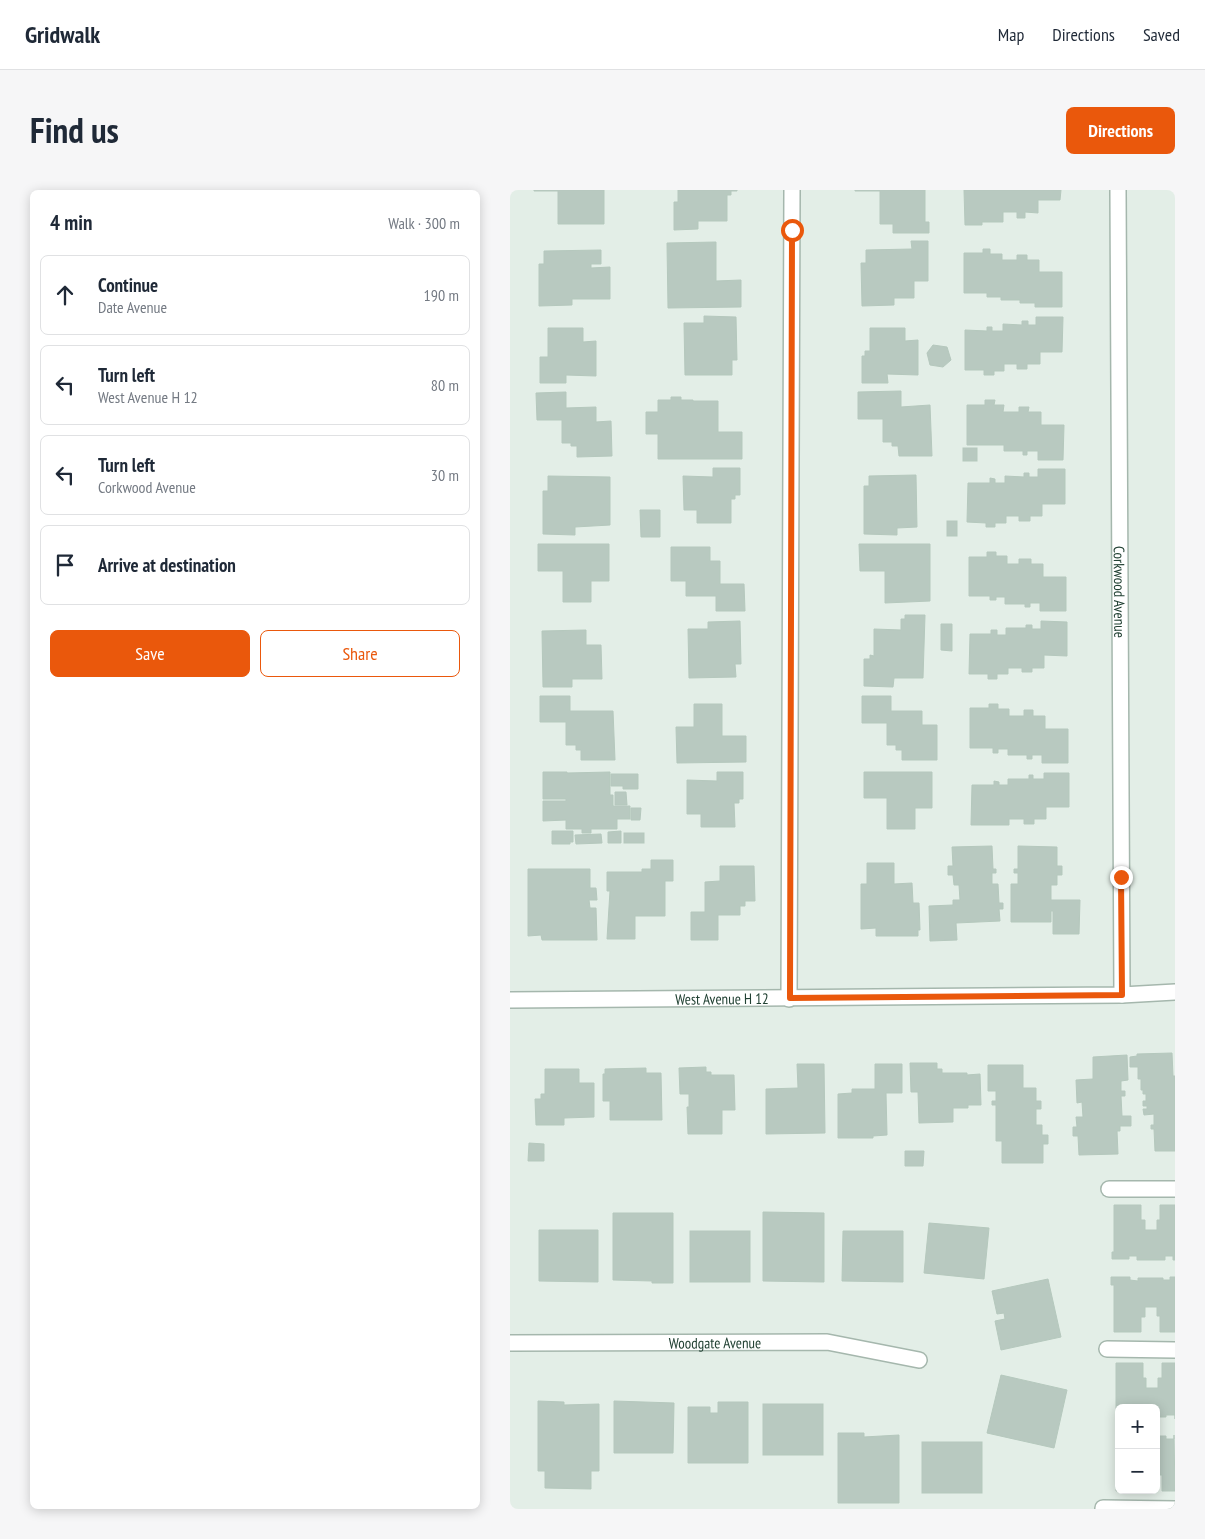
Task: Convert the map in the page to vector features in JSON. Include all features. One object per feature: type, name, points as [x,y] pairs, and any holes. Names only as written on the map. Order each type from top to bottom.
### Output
[{"type":"street","points":[[790,998],[792,190]]},
{"type":"street","name":"Corkwood Avenue","points":[[1118,190],[1122,995]]},
{"type":"street","name":"West Avenue H 12","points":[[510,1000],[1122,995],[1175,992]]},
{"type":"street","points":[[1109,1189],[1175,1189]]},
{"type":"street","name":"Woodgate Avenue","points":[[510,1343],[828,1342],[919,1360]]},
{"type":"street","points":[[1107,1349],[1175,1350]]},
{"type":"street","points":[[1103,1508],[1175,1509]]},
{"type":"building","points":[[534,190],[604,190],[604,224],[558,224],[558,191]]},
{"type":"building","points":[[678,190],[737,191],[731,191],[731,195],[727,195],[727,221],[698,221],[698,229],[674,230],[674,202],[678,202]]},
{"type":"building","points":[[855,190],[925,190],[925,222],[929,222],[929,233],[893,233],[893,224],[880,224],[880,191]]},
{"type":"building","points":[[964,190],[1061,190],[1060,200],[1038,200],[1038,213],[1025,212],[1025,218],[1017,218],[1017,212],[1003,212],[1003,222],[982,222],[982,225],[965,225]]},
{"type":"building","points":[[911,241],[928,241],[928,281],[914,281],[914,298],[894,298],[894,305],[862,306],[861,263],[866,263],[866,250],[912,249]]},
{"type":"building","points":[[716,242],[716,281],[741,280],[741,307],[668,308],[667,243]]},
{"type":"building","points":[[983,249],[990,249],[990,254],[1002,254],[1002,260],[1017,260],[1017,255],[1027,255],[1027,260],[1039,260],[1039,272],[1062,272],[1062,307],[1035,307],[1035,303],[1020,303],[1020,300],[1001,300],[1001,297],[987,297],[987,293],[964,293],[964,253],[983,253]]},
{"type":"building","points":[[601,250],[601,264],[591,264],[591,268],[610,267],[610,299],[572,299],[572,305],[539,306],[539,264],[544,264],[544,251]]},
{"type":"building","points":[[704,316],[736,317],[737,360],[732,360],[732,375],[685,375],[684,323],[704,323]]},
{"type":"building","points":[[1036,317],[1063,317],[1062,352],[1040,352],[1040,364],[1027,364],[1027,369],[1017,369],[1017,364],[1004,364],[1004,371],[994,371],[994,375],[984,375],[984,370],[965,370],[965,330],[987,331],[987,327],[992,327],[992,331],[1003,331],[1003,324],[1022,325],[1022,321],[1028,321],[1028,325],[1036,325]]},
{"type":"building","points":[[548,328],[583,328],[583,342],[596,341],[596,376],[566,375],[566,383],[540,383],[540,357],[548,357]]},
{"type":"building","points":[[870,328],[905,328],[905,341],[918,340],[918,375],[887,374],[888,383],[862,383],[862,356],[865,356],[865,351],[870,351]]},
{"type":"building","points":[[933,345],[947,347],[951,360],[943,367],[930,365],[927,353]]},
{"type":"building","points":[[901,391],[901,407],[930,405],[932,456],[899,456],[898,446],[892,446],[892,442],[883,442],[883,419],[858,419],[858,392]]},
{"type":"building","points":[[566,392],[566,408],[596,407],[596,422],[611,421],[612,456],[577,457],[577,446],[571,446],[571,443],[562,443],[562,420],[537,420],[536,393]]},
{"type":"building","points":[[671,397],[681,397],[681,400],[718,401],[718,432],[742,432],[742,459],[658,459],[658,434],[646,434],[646,412],[658,412],[658,400],[671,400]]},
{"type":"building","points":[[985,400],[995,400],[994,405],[1004,405],[1003,412],[1019,412],[1019,407],[1029,407],[1028,412],[1041,412],[1041,425],[1064,425],[1063,460],[1038,460],[1038,451],[1027,451],[1027,455],[1023,455],[1023,451],[1004,451],[1004,445],[967,445],[967,405],[985,405]]},
{"type":"building","points":[[963,448],[977,448],[977,461],[963,461]]},
{"type":"building","points":[[713,468],[740,468],[740,495],[735,495],[735,499],[731,499],[731,523],[697,523],[697,510],[684,510],[683,476],[713,477]]},
{"type":"building","points":[[1038,469],[1065,469],[1065,504],[1042,504],[1042,516],[1030,516],[1030,521],[1019,521],[1019,516],[1006,516],[1006,523],[995,523],[995,527],[986,527],[986,523],[967,522],[968,483],[990,483],[990,478],[995,479],[995,483],[1005,483],[1005,476],[1024,477],[1024,473],[1029,473],[1029,477],[1038,477]]},
{"type":"building","points":[[916,475],[917,527],[897,528],[897,535],[864,534],[864,486],[869,486],[869,476]]},
{"type":"building","points":[[548,476],[610,477],[610,525],[575,527],[575,535],[543,534],[543,491],[548,491]]},
{"type":"building","points":[[640,510],[660,510],[660,537],[641,537]]},
{"type":"building","points":[[947,521],[957,521],[957,536],[947,536]]},
{"type":"building","points":[[538,544],[609,544],[609,581],[591,581],[591,602],[563,602],[563,571],[538,571]]},
{"type":"building","points":[[859,544],[930,544],[930,601],[885,603],[885,571],[860,571]]},
{"type":"building","points":[[671,547],[710,547],[710,561],[720,561],[720,584],[744,584],[745,611],[716,611],[716,596],[686,596],[686,581],[671,581]]},
{"type":"building","points":[[987,552],[996,552],[996,556],[1007,556],[1007,564],[1019,564],[1019,559],[1031,559],[1031,564],[1043,564],[1043,577],[1066,577],[1066,611],[1040,611],[1040,603],[1030,603],[1030,607],[1025,607],[1025,604],[1005,604],[1005,597],[996,597],[996,600],[990,600],[990,596],[969,596],[969,557],[987,557]]},
{"type":"building","points":[[905,615],[925,615],[923,678],[894,678],[893,687],[864,686],[864,659],[870,659],[870,655],[874,656],[874,629],[901,630],[901,619],[905,619]]},
{"type":"building","points":[[740,621],[741,664],[735,664],[736,677],[689,678],[688,629],[708,629],[708,622]]},
{"type":"building","points":[[1041,621],[1067,622],[1067,656],[1044,655],[1044,668],[1032,668],[1032,672],[1022,672],[1022,668],[1008,668],[1008,674],[997,674],[997,679],[988,679],[988,674],[969,674],[970,634],[991,634],[991,630],[997,630],[997,635],[1006,635],[1006,628],[1026,628],[1026,625],[1032,625],[1032,629],[1041,629]]},
{"type":"building","points":[[941,624],[952,624],[952,651],[941,650]]},
{"type":"building","points":[[586,630],[586,645],[601,645],[602,679],[572,679],[572,687],[543,687],[542,631]]},
{"type":"building","points":[[540,696],[570,696],[570,711],[613,711],[615,760],[581,760],[581,750],[576,750],[576,745],[566,745],[566,722],[540,722]]},
{"type":"building","points":[[862,696],[891,696],[891,711],[922,711],[922,725],[937,725],[937,760],[902,760],[902,750],[896,750],[896,745],[887,745],[887,723],[862,723]]},
{"type":"building","points":[[694,704],[722,704],[722,736],[746,736],[746,762],[677,763],[676,727],[694,727]]},
{"type":"building","points":[[989,704],[998,704],[998,709],[1009,709],[1009,716],[1024,716],[1024,710],[1033,710],[1033,716],[1045,716],[1045,729],[1068,729],[1068,763],[1042,763],[1042,755],[1032,755],[1032,759],[1027,759],[1027,755],[1008,755],[1008,749],[998,749],[998,753],[993,753],[993,748],[970,748],[970,708],[989,708]]},
{"type":"building","points":[[543,772],[610,772],[610,795],[613,795],[613,806],[630,806],[630,819],[617,819],[617,829],[591,829],[591,833],[582,833],[582,829],[566,829],[566,820],[543,821],[543,801],[566,801],[566,799],[543,799]]},
{"type":"building","points":[[717,772],[743,772],[743,799],[739,799],[739,803],[734,803],[735,827],[701,827],[701,814],[687,814],[687,780],[717,781]]},
{"type":"building","points":[[864,772],[932,772],[932,808],[915,808],[915,829],[887,829],[887,798],[864,798]]},
{"type":"building","points":[[1044,773],[1069,773],[1069,807],[1046,807],[1046,819],[1034,819],[1034,824],[1024,824],[1024,819],[1009,819],[1009,825],[971,825],[972,785],[994,785],[994,781],[999,782],[999,785],[1008,785],[1008,779],[1029,779],[1029,775],[1033,775],[1033,779],[1044,779]]},
{"type":"building","points":[[611,774],[638,774],[638,789],[623,789],[623,786],[611,786]]},
{"type":"building","points":[[615,792],[626,792],[627,805],[615,805]]},
{"type":"building","points":[[631,808],[641,808],[640,820],[631,820]]},
{"type":"building","points":[[552,831],[573,831],[573,842],[570,842],[570,844],[552,844]]},
{"type":"building","points":[[621,831],[621,843],[608,843],[608,832]]},
{"type":"building","points":[[624,833],[644,833],[644,843],[624,843]]},
{"type":"building","points":[[601,834],[602,843],[576,844],[575,835]]},
{"type":"building","points":[[992,846],[993,869],[996,869],[996,873],[992,873],[992,884],[998,884],[999,903],[1003,903],[1003,909],[999,909],[1000,921],[956,923],[957,940],[930,941],[929,906],[953,905],[953,900],[960,900],[959,885],[954,885],[953,875],[948,875],[948,866],[953,866],[952,847]]},
{"type":"building","points":[[1018,846],[1057,847],[1057,866],[1062,866],[1062,875],[1057,875],[1057,885],[1051,885],[1051,900],[1080,900],[1079,934],[1053,934],[1053,911],[1051,911],[1051,922],[1011,922],[1011,884],[1018,884],[1018,873],[1014,873],[1014,869],[1018,869]]},
{"type":"building","points":[[651,860],[673,860],[673,881],[665,881],[665,916],[635,916],[635,939],[607,939],[610,891],[607,891],[607,872],[642,872],[642,869],[651,869]]},
{"type":"building","points":[[867,863],[894,863],[894,884],[912,883],[913,903],[919,903],[920,930],[918,930],[918,936],[876,936],[876,928],[861,929],[861,884],[867,884]]},
{"type":"building","points":[[720,866],[754,866],[755,901],[745,901],[745,906],[740,906],[740,915],[718,915],[718,940],[691,940],[691,912],[705,912],[705,882],[720,881]]},
{"type":"building","points":[[528,869],[590,869],[590,888],[596,888],[597,900],[589,900],[590,908],[596,908],[597,940],[542,940],[541,935],[528,936]]},
{"type":"building","points":[[1172,1053],[1173,1076],[1175,1076],[1175,1151],[1155,1151],[1154,1129],[1151,1129],[1151,1125],[1154,1125],[1154,1114],[1144,1115],[1143,1109],[1147,1109],[1147,1106],[1143,1106],[1143,1101],[1146,1101],[1146,1094],[1143,1094],[1143,1090],[1141,1090],[1141,1079],[1138,1079],[1138,1067],[1130,1067],[1130,1057],[1137,1056],[1137,1054]]},
{"type":"building","points":[[1127,1055],[1128,1080],[1121,1081],[1121,1091],[1125,1091],[1125,1096],[1121,1096],[1122,1116],[1131,1116],[1131,1126],[1120,1126],[1120,1131],[1117,1131],[1118,1154],[1079,1155],[1078,1136],[1073,1136],[1073,1127],[1077,1127],[1076,1117],[1083,1117],[1082,1102],[1077,1103],[1076,1080],[1093,1079],[1093,1057]]},
{"type":"building","points":[[910,1063],[937,1063],[937,1069],[942,1069],[942,1073],[980,1074],[981,1105],[968,1105],[968,1108],[953,1108],[953,1122],[919,1123],[918,1092],[911,1092]]},
{"type":"building","points":[[797,1064],[824,1064],[825,1133],[766,1134],[766,1089],[798,1088]]},
{"type":"building","points":[[875,1064],[902,1064],[902,1093],[886,1093],[887,1135],[873,1136],[873,1138],[838,1138],[838,1094],[852,1093],[852,1089],[875,1089]]},
{"type":"building","points":[[988,1065],[1023,1065],[1023,1088],[1036,1088],[1036,1101],[1041,1101],[1041,1109],[1036,1109],[1036,1125],[1042,1125],[1042,1135],[1048,1135],[1048,1144],[1043,1144],[1043,1163],[1002,1163],[1002,1141],[996,1141],[996,1105],[992,1105],[992,1101],[996,1101],[996,1091],[988,1091]]},
{"type":"building","points":[[706,1067],[706,1072],[711,1072],[711,1075],[734,1075],[735,1110],[722,1110],[722,1134],[688,1134],[687,1107],[689,1107],[689,1094],[680,1094],[679,1068]]},
{"type":"building","points":[[646,1068],[646,1073],[661,1073],[662,1120],[610,1120],[610,1101],[603,1101],[603,1074],[605,1074],[605,1069]]},
{"type":"building","points":[[545,1069],[579,1069],[579,1083],[594,1083],[594,1117],[564,1118],[564,1125],[536,1125],[535,1099],[541,1099],[541,1094],[545,1094]]},
{"type":"building","points":[[529,1143],[544,1144],[544,1161],[528,1161]]},
{"type":"building","points":[[905,1151],[924,1151],[923,1166],[905,1166]]},
{"type":"building","points":[[1114,1205],[1141,1205],[1141,1220],[1145,1220],[1145,1230],[1157,1230],[1157,1220],[1160,1220],[1160,1205],[1175,1205],[1175,1260],[1173,1260],[1173,1256],[1165,1256],[1165,1260],[1137,1260],[1137,1256],[1129,1256],[1129,1259],[1112,1259],[1112,1252],[1114,1252]]},
{"type":"building","points":[[763,1212],[824,1213],[824,1282],[763,1281]]},
{"type":"building","points":[[613,1213],[673,1213],[673,1283],[613,1280]]},
{"type":"building","points":[[929,1223],[989,1228],[984,1279],[924,1273]]},
{"type":"building","points":[[539,1230],[598,1230],[598,1282],[539,1281]]},
{"type":"building","points":[[690,1231],[750,1231],[750,1282],[690,1282]]},
{"type":"building","points":[[843,1231],[903,1231],[903,1282],[842,1281]]},
{"type":"building","points":[[1111,1277],[1130,1277],[1130,1280],[1138,1281],[1138,1278],[1163,1278],[1163,1280],[1170,1280],[1170,1277],[1175,1277],[1175,1332],[1160,1332],[1160,1316],[1157,1316],[1157,1307],[1145,1307],[1145,1317],[1141,1317],[1141,1332],[1114,1332],[1114,1285],[1111,1285]]},
{"type":"building","points":[[1048,1279],[1061,1337],[1001,1350],[995,1321],[1005,1319],[1004,1313],[997,1314],[992,1291]]},
{"type":"building","points":[[1116,1363],[1143,1363],[1143,1378],[1146,1378],[1146,1388],[1158,1388],[1158,1378],[1162,1378],[1162,1363],[1175,1363],[1175,1415],[1160,1417],[1160,1404],[1116,1404]]},
{"type":"building","points":[[1001,1375],[1067,1390],[1054,1448],[987,1433]]},
{"type":"building","points":[[538,1401],[564,1402],[564,1405],[599,1404],[599,1471],[591,1471],[591,1489],[545,1488],[545,1471],[538,1471]]},
{"type":"building","points":[[614,1401],[674,1403],[673,1453],[614,1453]]},
{"type":"building","points":[[718,1402],[748,1402],[748,1463],[688,1463],[688,1407],[710,1407],[710,1413],[718,1413]]},
{"type":"building","points":[[763,1404],[823,1404],[823,1455],[763,1455]]},
{"type":"building","points":[[838,1433],[864,1433],[864,1437],[899,1435],[899,1503],[838,1503]]},
{"type":"building","points":[[1174,1435],[1175,1491],[1162,1491],[1160,1436],[1166,1436],[1166,1439],[1174,1439]]},
{"type":"building","points":[[922,1442],[982,1442],[982,1493],[922,1493]]},
{"type":"route","points":[[792,230],[790,998],[1122,995],[1121,877]]}]
